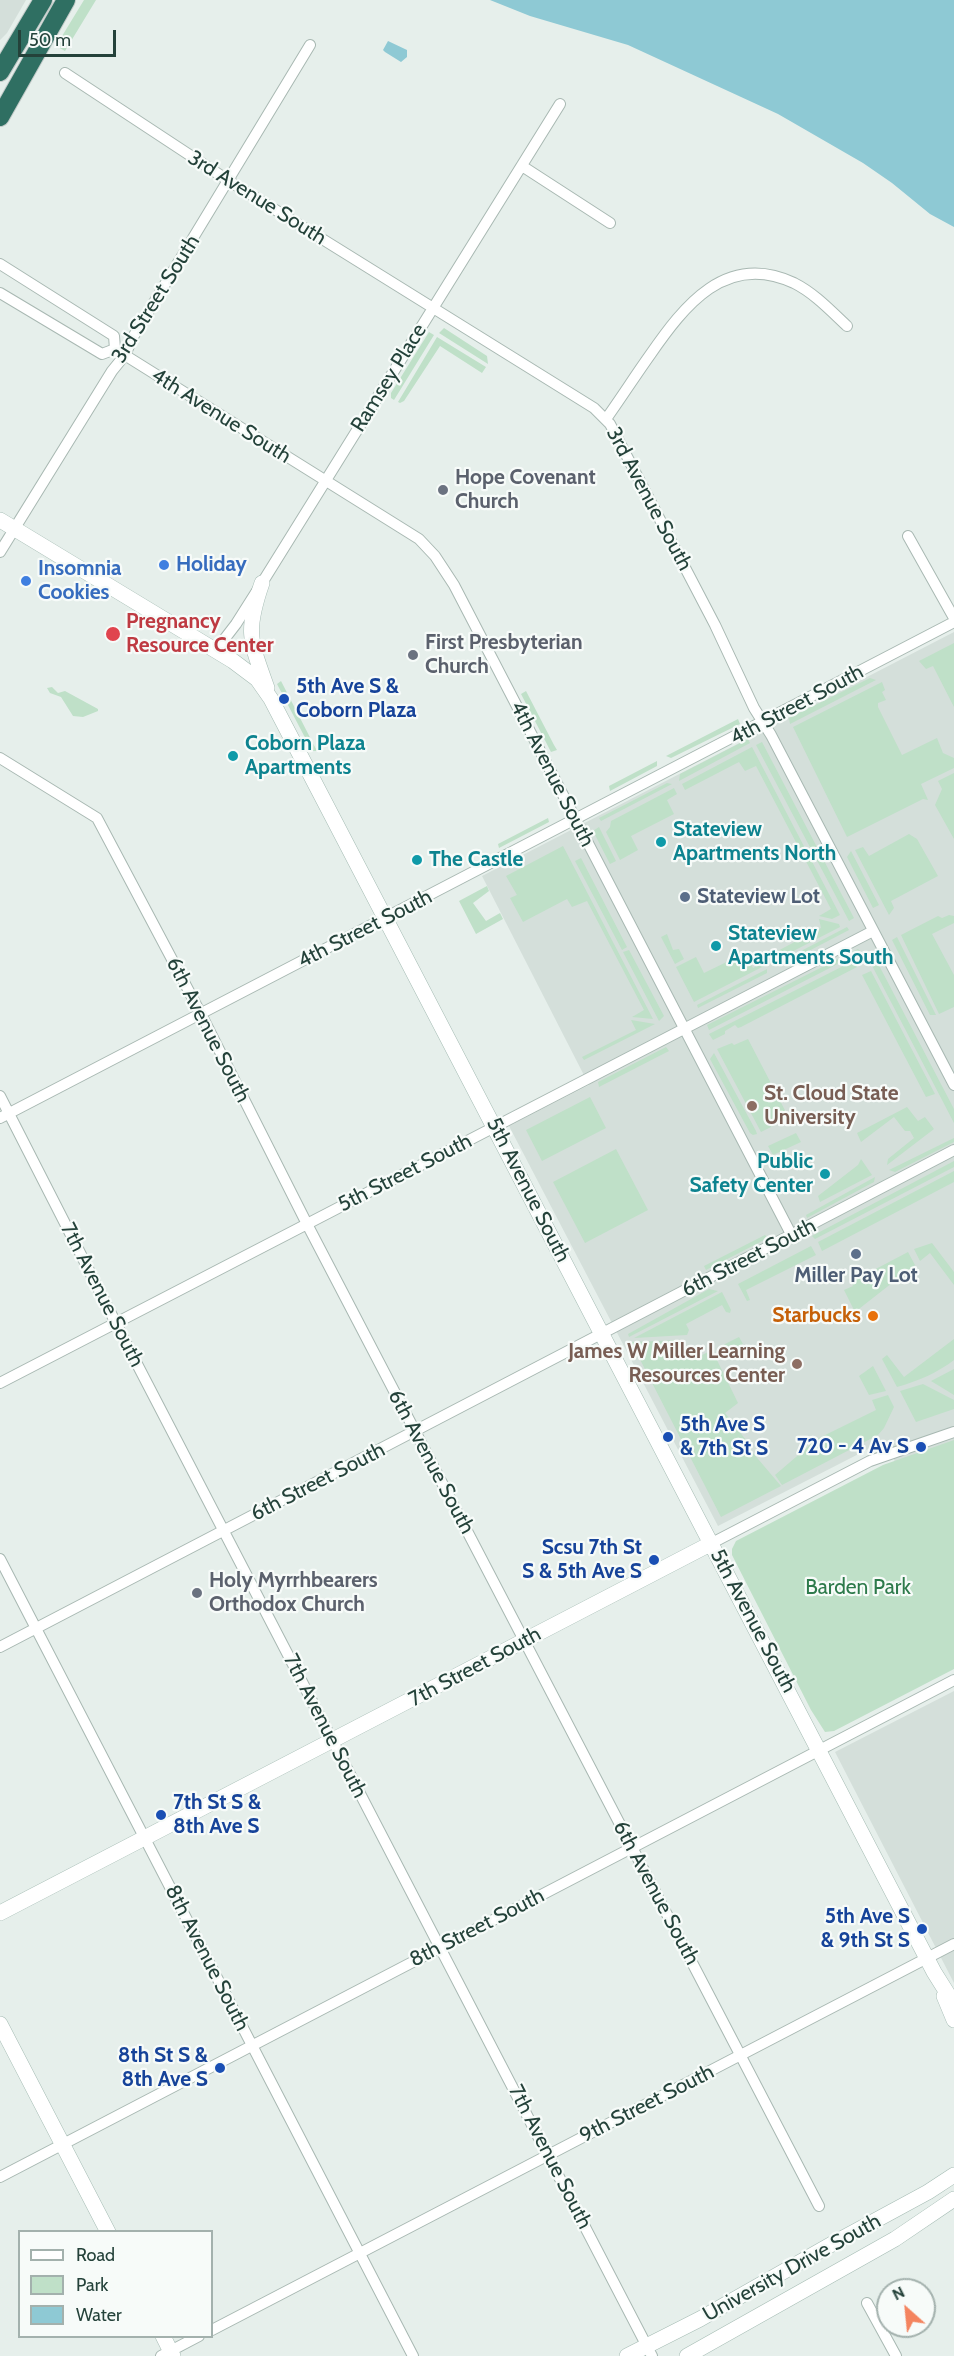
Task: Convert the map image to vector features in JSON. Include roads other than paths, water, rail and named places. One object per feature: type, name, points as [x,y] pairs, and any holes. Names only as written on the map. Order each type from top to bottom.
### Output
[{"type":"highway","points":[[0,72],[43,0]]},
{"type":"highway","points":[[0,117],[66,0]]},
{"type":"street","name":"3rd Street South","points":[[0,552],[112,371],[120,352],[133,337],[310,45]]},
{"type":"street","name":"3rd Avenue South","points":[[65,73],[229,181],[594,408],[606,419],[616,433],[763,723],[954,1085]]},
{"type":"street","name":"Ramsey Place","points":[[216,650],[262,583],[560,104]]},
{"type":"street","points":[[522,165],[610,223]]},
{"type":"street","name":"4th Avenue South","points":[[0,264],[114,336],[120,352],[419,539],[441,563],[792,1236]]},
{"type":"street","points":[[606,419],[673,322],[697,297],[719,283],[749,274],[762,273],[785,279],[817,298],[847,326]]},
{"type":"street","name":"4th Avenue South","points":[[0,293],[102,354],[120,352]]},
{"type":"street","name":"5th Avenue South","points":[[0,520],[216,650],[257,680],[271,699],[820,1750],[930,1965],[954,2020]]},
{"type":"street","points":[[908,536],[954,618]]},
{"type":"street","points":[[262,583],[254,605],[250,630],[255,655],[271,699]]},
{"type":"street","name":"4th Street South","points":[[5,1116],[954,622]]},
{"type":"street","name":"6th Avenue South","points":[[0,758],[97,818],[201,1014],[307,1224],[819,2206]]},
{"type":"street","name":"5th Street South","points":[[0,1383],[873,931]]},
{"type":"street","name":"7th Avenue South","points":[[0,1096],[5,1116],[116,1323],[650,2351]]},
{"type":"street","name":"6th Street South","points":[[0,1647],[954,1150]]},
{"type":"street","name":"7th Street South","points":[[0,1913],[870,1461],[954,1432]]},
{"type":"street","name":"8th Avenue South","points":[[0,1559],[413,2356]]},
{"type":"street","name":"8th Street South","points":[[0,2177],[954,1680]]},
{"type":"street","name":"9th Street South","points":[[213,2329],[741,2055],[930,1965],[954,1944]]},
{"type":"street","name":"5th Avenue South","points":[[930,1965],[954,2004]]},
{"type":"street","points":[[0,2024],[107,2230]]},
{"type":"street","name":"University Drive South","points":[[627,2356],[650,2351],[700,2319],[928,2192],[954,2175]]},
{"type":"street","name":"University Drive South","points":[[687,2356],[895,2239],[954,2199]]},
{"type":"street","points":[[867,2303],[896,2356]]},
{"type":"street","points":[[163,2338],[168,2355],[198,2338]]},
{"type":"water","points":[[490,0],[954,0],[954,227],[930,214],[863,163],[778,114],[628,45],[530,16]]},
{"type":"water","points":[[388,41],[407,50],[407,57],[401,62],[385,52],[383,50]]},
{"type":"place","name":"Hope Covenant Church","points":[[443,490]]},
{"type":"place","name":"Holiday","points":[[164,565]]},
{"type":"place","name":"Insomnia Cookies","points":[[26,581]]},
{"type":"place","name":"Pregnancy Resource Center","points":[[113,634]]},
{"type":"place","name":"First Presbyterian Church","points":[[413,655]]},
{"type":"place","name":"5th Ave S & Coborn Plaza","points":[[284,699]]},
{"type":"place","name":"Coborn Plaza Apartments","points":[[233,756]]},
{"type":"place","name":"Stateview Apartments North","points":[[661,842]]},
{"type":"place","name":"The Castle","points":[[417,860]]},
{"type":"place","name":"Stateview Lot","points":[[685,897]]},
{"type":"place","name":"Stateview Apartments South","points":[[716,946]]},
{"type":"place","name":"St. Cloud State University","points":[[752,1106]]},
{"type":"place","name":"Public Safety Center","points":[[825,1174]]},
{"type":"place","name":"Miller Pay Lot","points":[[856,1254]]},
{"type":"place","name":"Starbucks","points":[[873,1316]]},
{"type":"place","name":"James W Miller Learning Resources Center","points":[[797,1364]]},
{"type":"place","name":"5th Ave S & 7th St S","points":[[668,1437]]},
{"type":"place","name":"720 - 4 Av S","points":[[921,1447]]},
{"type":"place","name":"Scsu 7th St S & 5th Ave S","points":[[654,1560]]},
{"type":"place","name":"Holy Myrrhbearers Orthodox Church","points":[[197,1593]]},
{"type":"place","name":"7th St S & 8th Ave S","points":[[161,1815]]},
{"type":"place","name":"5th Ave S & 9th St S","points":[[922,1929]]},
{"type":"place","name":"8th St S & 8th Ave S","points":[[220,2068]]},
{"type":"park label","name":"Barden Park","points":[[858,1588]]}]
